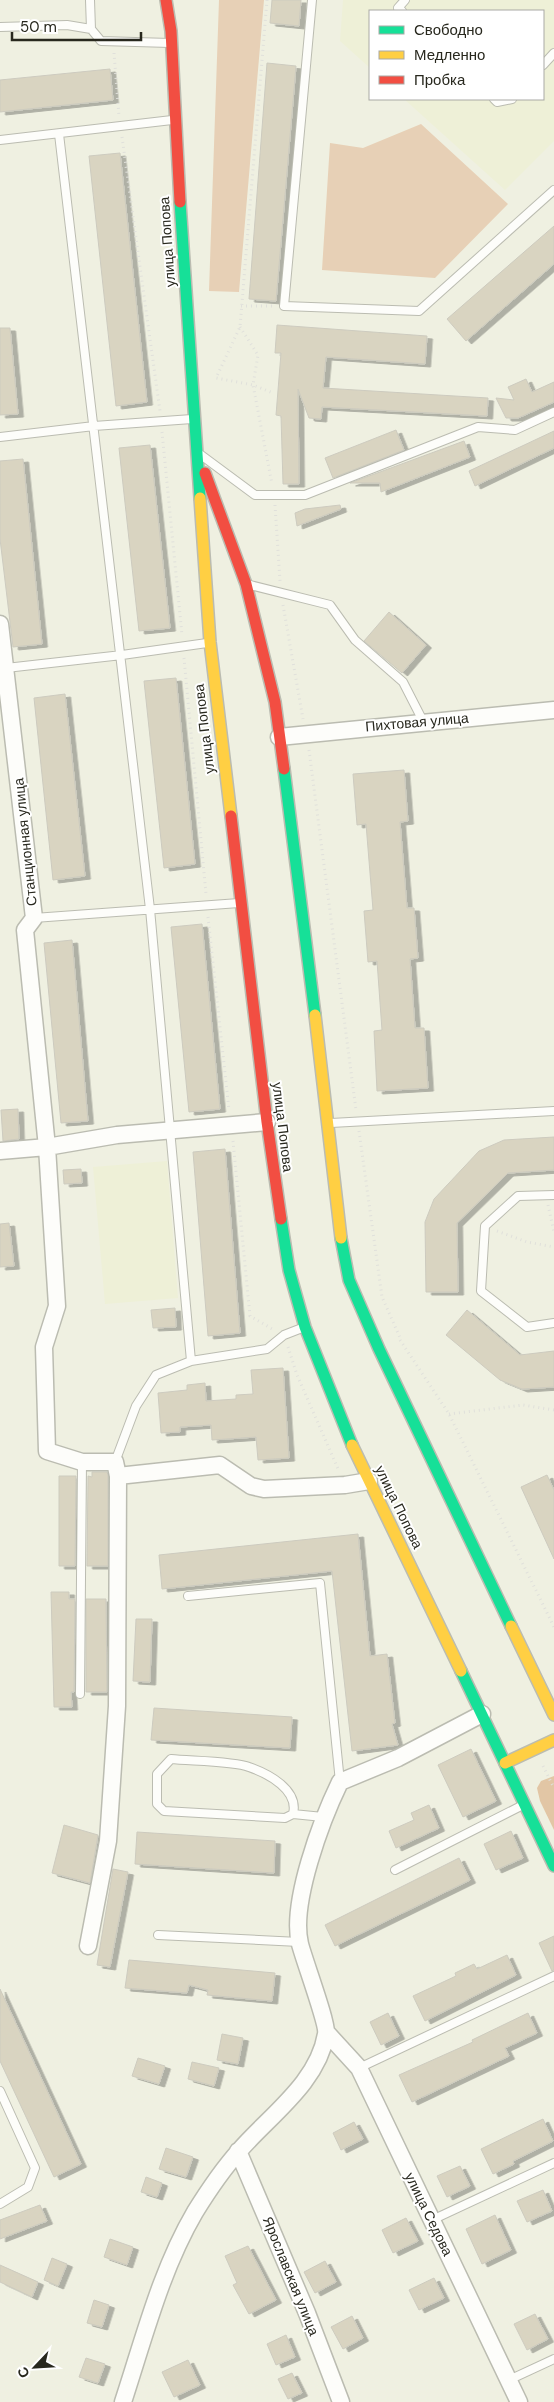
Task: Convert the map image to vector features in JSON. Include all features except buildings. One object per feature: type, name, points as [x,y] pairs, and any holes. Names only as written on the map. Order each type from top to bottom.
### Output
[{"type":"street","name":"улица Попова","points":[[166,0],[172,43],[174,120],[197,452],[201,542],[210,642],[266,1122],[289,1270],[305,1327],[343,1425],[554,1866]]},
{"type":"street","name":"улица Попова","points":[[171,31],[179,0]]},
{"type":"street","name":"улица Попова","points":[[197,452],[246,584],[274,702],[329,1123],[342,1248],[349,1280],[384,1358],[554,1715]]},
{"type":"street","name":"Станционная улица","points":[[0,624],[34,918],[25,930],[47,1147],[58,1306],[44,1347],[47,1451],[82,1462]]},
{"type":"street","name":"Пихтовая улица","points":[[279,737],[423,721],[554,710]]},
{"type":"street","points":[[0,1151],[47,1147],[117,1135],[266,1122]]},
{"type":"street","points":[[82,1462],[116,1469],[220,1465],[251,1486],[264,1489],[369,1481]]},
{"type":"street","points":[[88,1946],[108,1841],[117,1706],[116,1469]]},
{"type":"street","points":[[123,2402],[164,2278],[195,2212],[238,2151],[297,2089],[315,2064],[326,2033],[300,1942],[298,1915],[323,1817],[340,1782],[398,1758],[482,1714]]},
{"type":"street","points":[[505,1763],[554,1740]]},
{"type":"street","name":"улица Седова","points":[[326,2033],[358,2068],[519,2402]]},
{"type":"street","name":"Ярославская улица","points":[[238,2151],[307,2313],[341,2402]]},
{"type":"lane","points":[[90,0],[91,29],[101,41],[172,43]]},
{"type":"lane","points":[[312,0],[284,306],[419,311],[554,190]]},
{"type":"lane","points":[[401,10],[398,8],[405,0]]},
{"type":"lane","points":[[0,27],[67,25],[91,29]]},
{"type":"lane","points":[[544,64],[554,53]]},
{"type":"lane","points":[[495,100],[497,102],[507,100]]},
{"type":"lane","points":[[0,140],[174,120]]},
{"type":"lane","points":[[59,134],[122,655],[150,909],[191,1362]]},
{"type":"lane","points":[[197,452],[254,495],[305,495],[478,427],[515,430],[554,412]]},
{"type":"lane","points":[[0,437],[94,426],[162,423],[194,419]]},
{"type":"lane","points":[[246,584],[330,606],[355,640],[403,682],[423,721]]},
{"type":"lane","points":[[6,668],[122,655],[210,642]]},
{"type":"lane","points":[[34,918],[240,903]]},
{"type":"lane","points":[[329,1123],[554,1111]]},
{"type":"lane","points":[[550,1195],[518,1196],[485,1226],[481,1291],[527,1327],[554,1323]]},
{"type":"lane","points":[[116,1469],[136,1406],[156,1374],[191,1362],[268,1349],[284,1335],[305,1327]]},
{"type":"lane","points":[[80,1694],[82,1462]]},
{"type":"lane","points":[[188,1596],[320,1583],[340,1782]]},
{"type":"lane","points":[[292,1814],[295,1806],[292,1796],[285,1788],[248,1766],[171,1759],[156,1774],[157,1804],[164,1811],[285,1818],[292,1814],[323,1817]]},
{"type":"lane","points":[[395,1870],[524,1804]]},
{"type":"lane","points":[[158,1935],[300,1942]]},
{"type":"lane","points":[[358,2068],[554,1976]]},
{"type":"lane","points":[[0,2091],[35,2168],[28,2187],[0,2204]]},
{"type":"lane","points":[[432,2220],[554,2163]]},
{"type":"lane","points":[[509,2380],[554,2359]]},
{"type":"path","points":[[268,0],[240,327],[216,378],[254,385],[273,393]]},
{"type":"path","points":[[113,42],[120,125],[162,423],[207,904],[250,1316],[284,1335],[296,1375],[345,1484]]},
{"type":"path","points":[[242,306],[284,306]]},
{"type":"path","points":[[240,327],[258,355],[254,385],[275,496],[281,594],[299,700],[307,733],[382,1297],[401,1340],[450,1414],[554,1627]]},
{"type":"path","points":[[550,1195],[554,1232]]},
{"type":"path","points":[[485,1226],[527,1242],[554,1246]]},
{"type":"path","points":[[392,1344],[401,1340]]},
{"type":"path","points":[[450,1414],[523,1406],[554,1410]]},
{"type":"path","points":[[535,1749],[554,1788]]},
{"type":"shaded area","points":[[219,0],[264,0],[239,292],[209,291]]},
{"type":"shaded area","points":[[343,0],[554,0],[554,141],[505,190],[405,100],[544,100],[544,10],[369,10],[369,67],[340,41]]},
{"type":"shaded area","points":[[421,124],[508,204],[435,278],[322,270],[330,143],[363,148]]},
{"type":"shaded area","points":[[167,1161],[178,1298],[105,1304],[93,1167]]},
{"type":"shaded area","points":[[554,1776],[554,1830],[540,1801],[537,1788],[541,1781]]},
{"type":"traffic: fast","points":[[180,202],[200,498]]},
{"type":"traffic: fast","points":[[284,769],[315,1015]]},
{"type":"traffic: fast","points":[[281,1219],[289,1270],[305,1327],[352,1445]]},
{"type":"traffic: fast","points":[[341,1238],[349,1280],[379,1349],[511,1626]]},
{"type":"traffic: fast","points":[[461,1671],[554,1866]]},
{"type":"traffic: slow","points":[[200,498],[210,642],[231,816]]},
{"type":"traffic: slow","points":[[315,1015],[341,1238]]},
{"type":"traffic: slow","points":[[352,1445],[461,1671]]},
{"type":"traffic: slow","points":[[511,1626],[554,1715]]},
{"type":"traffic: slow","points":[[505,1763],[554,1740]]},
{"type":"traffic: jam","points":[[166,0],[171,31],[180,202]]},
{"type":"traffic: jam","points":[[205,473],[246,584],[275,702],[284,769]]},
{"type":"traffic: jam","points":[[231,816],[267,1122],[281,1219]]}]
